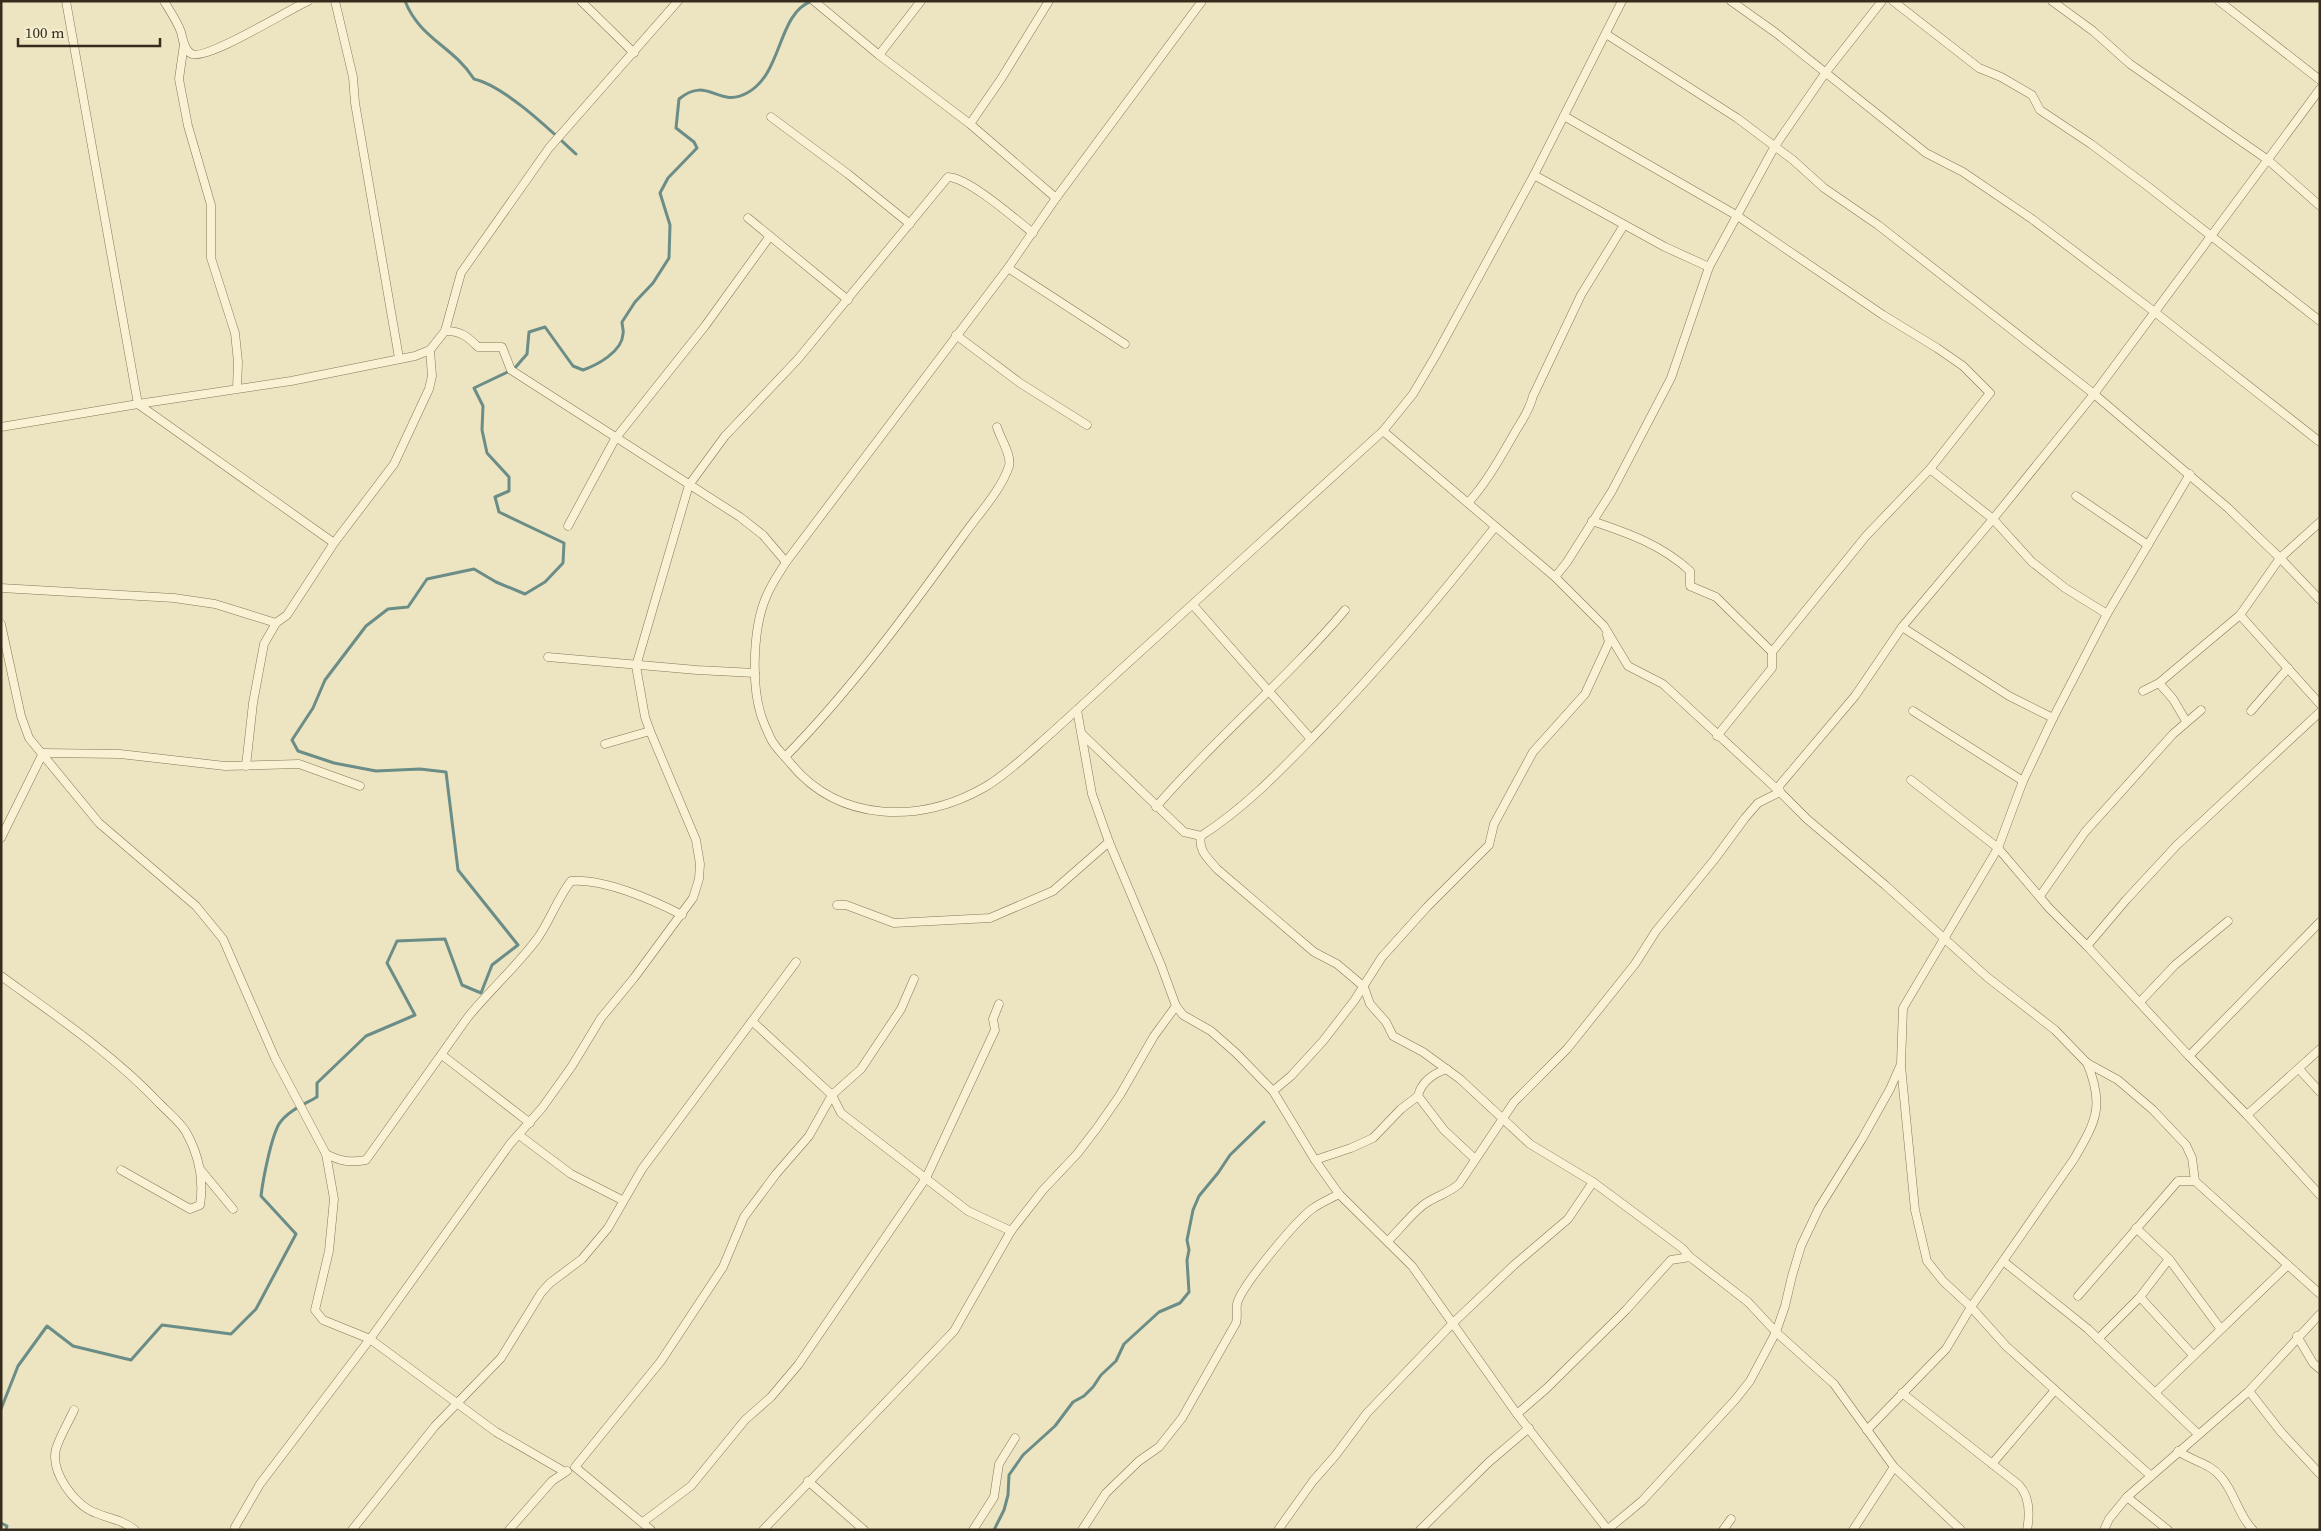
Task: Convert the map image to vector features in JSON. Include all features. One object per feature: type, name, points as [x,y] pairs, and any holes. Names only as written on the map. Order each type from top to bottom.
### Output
[{"type":"street","points":[[66,1],[138,404],[334,543]]},
{"type":"street","points":[[164,1],[181,32],[184,44],[191,54],[199,56],[223,46],[278,15],[308,1]]},
{"type":"street","points":[[335,1],[353,77],[355,103],[399,358]]},
{"type":"street","points":[[581,1],[634,53]]},
{"type":"street","points":[[1,428],[138,404],[291,381],[430,350],[446,331],[461,273],[558,137],[678,1]]},
{"type":"street","points":[[879,55],[921,1]]},
{"type":"street","points":[[970,124],[1050,1]]},
{"type":"street","points":[[1202,1],[1056,198],[1008,268],[786,562],[766,596],[758,623],[755,673],[760,713],[772,741],[800,775],[816,788],[850,806],[875,812],[902,812],[924,809],[955,801],[986,787],[1077,710],[1383,431],[1413,394],[1436,355],[1534,175],[1622,1]]},
{"type":"street","points":[[1731,1],[1826,72],[1926,153],[1963,172],[2032,219],[2156,313],[2320,442]]},
{"type":"street","points":[[1554,577],[1568,562],[1612,491],[1671,378],[1709,267],[1774,146],[1826,72],[1882,1]]},
{"type":"street","points":[[1893,1],[1980,68],[2002,77],[2028,92],[2032,95],[2040,110],[2091,144],[2320,320]]},
{"type":"street","points":[[2052,1],[2093,31],[2130,64],[2268,160],[2320,206]]},
{"type":"street","points":[[2219,1],[2320,80]]},
{"type":"street","points":[[820,4],[879,55],[970,124],[1056,198]]},
{"type":"street","points":[[1606,34],[1737,118],[1824,188],[1878,225],[2094,394],[2190,474],[2280,558],[2320,600]]},
{"type":"street","points":[[184,44],[179,79],[186,117],[211,205],[211,258],[235,333],[238,388]]},
{"type":"street","points":[[1780,792],[1779,786],[1782,781],[1855,696],[1902,627],[1994,519],[2094,394],[2156,313],[2320,89]]},
{"type":"street","points":[[1564,116],[1736,216],[1883,315],[1956,361],[1990,394],[1930,468],[1866,536],[1772,652],[1772,668],[1717,736]]},
{"type":"street","points":[[772,117],[848,174],[910,224]]},
{"type":"street","points":[[1534,175],[1665,247],[1709,267]]},
{"type":"street","points":[[235,1529],[260,1484],[572,1066],[601,1018],[682,915],[693,898],[699,879],[700,864],[696,840],[650,731],[636,666],[689,485],[725,436],[798,359],[948,177],[956,177],[976,189],[1033,233]]},
{"type":"street","points":[[748,218],[848,300]]},
{"type":"street","points":[[1468,503],[1486,483],[1520,423],[1528,413],[1533,396],[1581,296],[1624,225]]},
{"type":"street","points":[[568,526],[615,439],[705,326],[770,236]]},
{"type":"street","points":[[1008,268],[1125,344]]},
{"type":"street","points":[[446,331],[458,331],[465,334],[478,347],[502,347],[511,370],[615,439],[740,517],[762,535],[786,562]]},
{"type":"street","points":[[956,335],[1020,383],[1087,425]]},
{"type":"street","points":[[246,766],[253,703],[264,644],[276,622],[287,615],[334,543],[394,464],[430,390],[432,376],[430,350]]},
{"type":"street","points":[[785,757],[836,702],[947,558],[998,486],[1009,467],[1010,460],[997,427]]},
{"type":"street","points":[[1383,431],[1554,577],[1604,626],[1628,666],[1662,684],[1807,819],[1885,885],[1987,977],[2055,1030],[2087,1063],[2118,1080],[2153,1110],[2186,1145],[2192,1158],[2195,1181],[2320,1294]]},
{"type":"street","points":[[1930,468],[1994,519],[2032,562],[2066,588],[2107,614]]},
{"type":"street","points":[[2151,1476],[2006,1346],[1971,1307],[1943,1281],[1927,1261],[1915,1210],[1901,1064],[1903,1008],[1998,848],[2023,782],[2053,718],[2107,614],[2190,474]]},
{"type":"street","points":[[2076,496],[2148,545]]},
{"type":"street","points":[[1592,521],[1638,536],[1676,558],[1690,571],[1690,586],[1716,598],[1772,652]]},
{"type":"street","points":[[2143,691],[2159,683],[2240,615],[2280,558],[2320,522]]},
{"type":"street","points":[[1082,734],[1184,832],[1201,836],[1229,818],[1274,778],[1360,688],[1495,527]]},
{"type":"street","points":[[1,588],[174,598],[215,604],[276,622]]},
{"type":"street","points":[[1193,605],[1311,739]]},
{"type":"street","points":[[1156,807],[1182,777],[1268,692],[1345,610]]},
{"type":"street","points":[[2240,615],[2320,704]]},
{"type":"street","points":[[1,624],[21,716],[29,738],[99,823],[196,906],[223,939],[275,1058],[289,1087],[298,1098],[326,1154],[334,1199],[329,1251],[315,1310],[323,1320],[370,1339],[496,1432],[565,1472]]},
{"type":"street","points":[[1273,1091],[1291,1076],[1323,1041],[1364,987],[1382,957],[1427,907],[1489,845],[1494,824],[1534,752],[1585,694],[1609,642],[1604,626]]},
{"type":"street","points":[[1902,627],[2009,696],[2053,718]]},
{"type":"street","points":[[548,657],[636,666],[755,673]]},
{"type":"street","points":[[2252,711],[2288,668]]},
{"type":"street","points":[[2159,683],[2173,699],[2186,721]]},
{"type":"street","points":[[1077,710],[1092,794],[1109,842],[1162,965],[1176,1006],[1183,1015],[1211,1031],[1236,1052],[1273,1091],[1315,1160],[1339,1194],[1412,1266],[1518,1414],[1608,1530],[1642,1501],[1735,1400],[1750,1381],[1776,1332],[1802,1246],[1819,1208],[1867,1131],[1890,1090],[1901,1064]]},
{"type":"street","points":[[2040,896],[2085,832],[2186,721],[2201,710]]},
{"type":"street","points":[[1912,711],[2023,782]]},
{"type":"street","points":[[2088,946],[2126,900],[2177,845],[2320,712]]},
{"type":"street","points":[[605,744],[650,731]]},
{"type":"street","points":[[43,753],[120,754],[226,766],[299,764],[360,786]]},
{"type":"street","points":[[1,838],[43,753]]},
{"type":"street","points":[[1911,780],[1998,848],[2049,908],[2088,946],[2189,1056],[2247,1114],[2320,1195]]},
{"type":"street","points":[[1388,1241],[1422,1206],[1437,1196],[1452,1190],[1514,1102],[1568,1049],[1635,964],[1656,931],[1714,860],[1745,818],[1758,803],[1780,792]]},
{"type":"street","points":[[1201,836],[1200,844],[1204,854],[1218,869],[1314,952],[1337,964],[1364,987],[1370,1004],[1386,1022],[1393,1036],[1423,1052],[1447,1069],[1488,1103],[1520,1136],[1540,1152],[1593,1182],[1682,1248],[1690,1257],[1748,1302],[1776,1332],[1834,1384],[1894,1468],[1961,1530]]},
{"type":"street","points":[[837,905],[846,905],[894,923],[990,918],[1053,891],[1109,842]]},
{"type":"street","points":[[326,1154],[340,1161],[354,1163],[366,1160],[395,1117],[485,995],[503,980],[539,936],[571,881],[582,880],[596,883],[648,898],[682,915]]},
{"type":"street","points":[[2140,1002],[2175,965],[2228,921]]},
{"type":"street","points":[[2189,1056],[2320,922]]},
{"type":"street","points":[[352,1530],[394,1476],[457,1403],[473,1389],[501,1358],[541,1292],[582,1259],[598,1241],[608,1228],[622,1200],[665,1136],[796,962]]},
{"type":"street","points":[[1,976],[76,1030],[138,1080],[185,1130],[196,1153],[200,1169],[202,1192],[200,1205],[190,1209],[121,1170]]},
{"type":"street","points":[[510,1530],[552,1480],[575,1467],[661,1361],[723,1267],[744,1217],[776,1174],[809,1136],[832,1095],[861,1069],[901,1009],[914,980]]},
{"type":"street","points":[[642,1522],[691,1486],[744,1420],[771,1396],[798,1365],[926,1178],[995,1030],[993,1019],[999,1004]]},
{"type":"street","points":[[763,1530],[808,1480],[864,1425],[954,1331],[1011,1231],[1043,1190],[1077,1154],[1097,1128],[1120,1095],[1154,1036],[1176,1006]]},
{"type":"street","points":[[752,1021],[832,1095],[841,1113],[968,1211],[1011,1231]]},
{"type":"street","points":[[2247,1114],[2320,1049]]},
{"type":"street","points":[[442,1055],[530,1123]]},
{"type":"street","points":[[1866,1430],[1946,1348],[1971,1307],[2088,1135],[2095,1114],[2098,1095],[2087,1063]]},
{"type":"street","points":[[1315,1160],[1357,1146],[1373,1138],[1400,1109],[1418,1096],[1425,1082],[1438,1072],[1447,1069]]},
{"type":"street","points":[[2299,1069],[2320,1092]]},
{"type":"street","points":[[1418,1096],[1444,1130],[1475,1159]]},
{"type":"street","points":[[519,1135],[571,1174],[622,1200]]},
{"type":"street","points":[[200,1169],[233,1209]]},
{"type":"street","points":[[2078,1296],[2178,1181],[2195,1181]]},
{"type":"street","points":[[1278,1530],[1313,1481],[1335,1456],[1367,1413],[1454,1323],[1514,1265],[1568,1219],[1593,1182]]},
{"type":"street","points":[[1082,1530],[1106,1493],[1139,1461],[1159,1447],[1182,1418],[1236,1323],[1237,1305],[1241,1295],[1279,1243],[1294,1224],[1312,1208],[1339,1194]]},
{"type":"street","points":[[2136,1228],[2169,1259],[2220,1328]]},
{"type":"street","points":[[1518,1414],[1626,1310],[1671,1260],[1690,1257]]},
{"type":"street","points":[[2098,1338],[2122,1318],[2169,1259]]},
{"type":"street","points":[[2003,1261],[2098,1338],[2198,1434]]},
{"type":"street","points":[[2155,1393],[2220,1328],[2287,1266]]},
{"type":"street","points":[[2140,1297],[2193,1355]]},
{"type":"street","points":[[2104,1530],[2109,1519],[2127,1498],[2178,1451],[2249,1391],[2320,1314]]},
{"type":"street","points":[[2298,1336],[2313,1362],[2320,1370]]},
{"type":"street","points":[[1992,1464],[2055,1390]]},
{"type":"street","points":[[2249,1391],[2281,1432],[2320,1474]]},
{"type":"street","points":[[1902,1393],[2025,1492],[2028,1508],[2027,1530]]},
{"type":"street","points":[[74,1410],[56,1450],[56,1470],[72,1494],[94,1513],[118,1518],[134,1530]]},
{"type":"street","points":[[1420,1530],[1489,1462],[1529,1428]]},
{"type":"street","points":[[973,1530],[994,1497],[999,1464],[1015,1438]]},
{"type":"street","points":[[2178,1451],[2192,1460],[2212,1468],[2220,1476],[2233,1496],[2242,1517],[2253,1530]]},
{"type":"street","points":[[575,1467],[650,1530]]},
{"type":"street","points":[[1853,1530],[1894,1468]]},
{"type":"street","points":[[808,1480],[864,1530]]},
{"type":"street","points":[[2127,1498],[2168,1530]]},
{"type":"street","points":[[1724,1530],[1731,1519]]},
{"type":"waterway","points":[[405,1],[419,25],[456,58],[474,79],[486,83],[514,100],[576,154]]},
{"type":"waterway","points":[[1,1409],[18,1366],[47,1326],[73,1346],[131,1360],[162,1325],[231,1334],[256,1309],[296,1234],[261,1196],[270,1148],[279,1124],[291,1112],[317,1097],[317,1083],[366,1036],[415,1015],[387,963],[397,941],[445,939],[462,985],[481,993],[492,965],[518,945],[458,870],[446,772],[420,769],[376,771],[334,763],[298,751],[292,740],[313,708],[325,680],[366,626],[388,609],[408,607],[427,579],[474,569],[496,582],[525,594],[545,582],[563,563],[564,543],[499,512],[495,497],[509,491],[509,477],[487,453],[482,430],[483,406],[474,388],[514,369],[527,354],[529,332],[545,327],[573,366],[583,370],[602,361],[614,352],[622,341],[622,322],[635,302],[653,283],[669,258],[670,225],[660,193],[668,178],[697,148],[694,142],[676,128],[679,99],[698,90],[728,97],[737,97],[747,93],[759,84],[767,72],[792,18],[801,8],[812,1]]},
{"type":"waterway","points":[[994,1530],[1004,1510],[1008,1495],[1009,1475],[1023,1455],[1055,1426],[1073,1402],[1084,1396],[1093,1387],[1101,1375],[1116,1361],[1124,1344],[1159,1312],[1180,1303],[1189,1292],[1187,1260],[1189,1250],[1187,1240],[1193,1210],[1199,1196],[1230,1155],[1264,1122]]},
{"type":"waterway","points":[[1,1523],[7,1526],[6,1530]]}]
